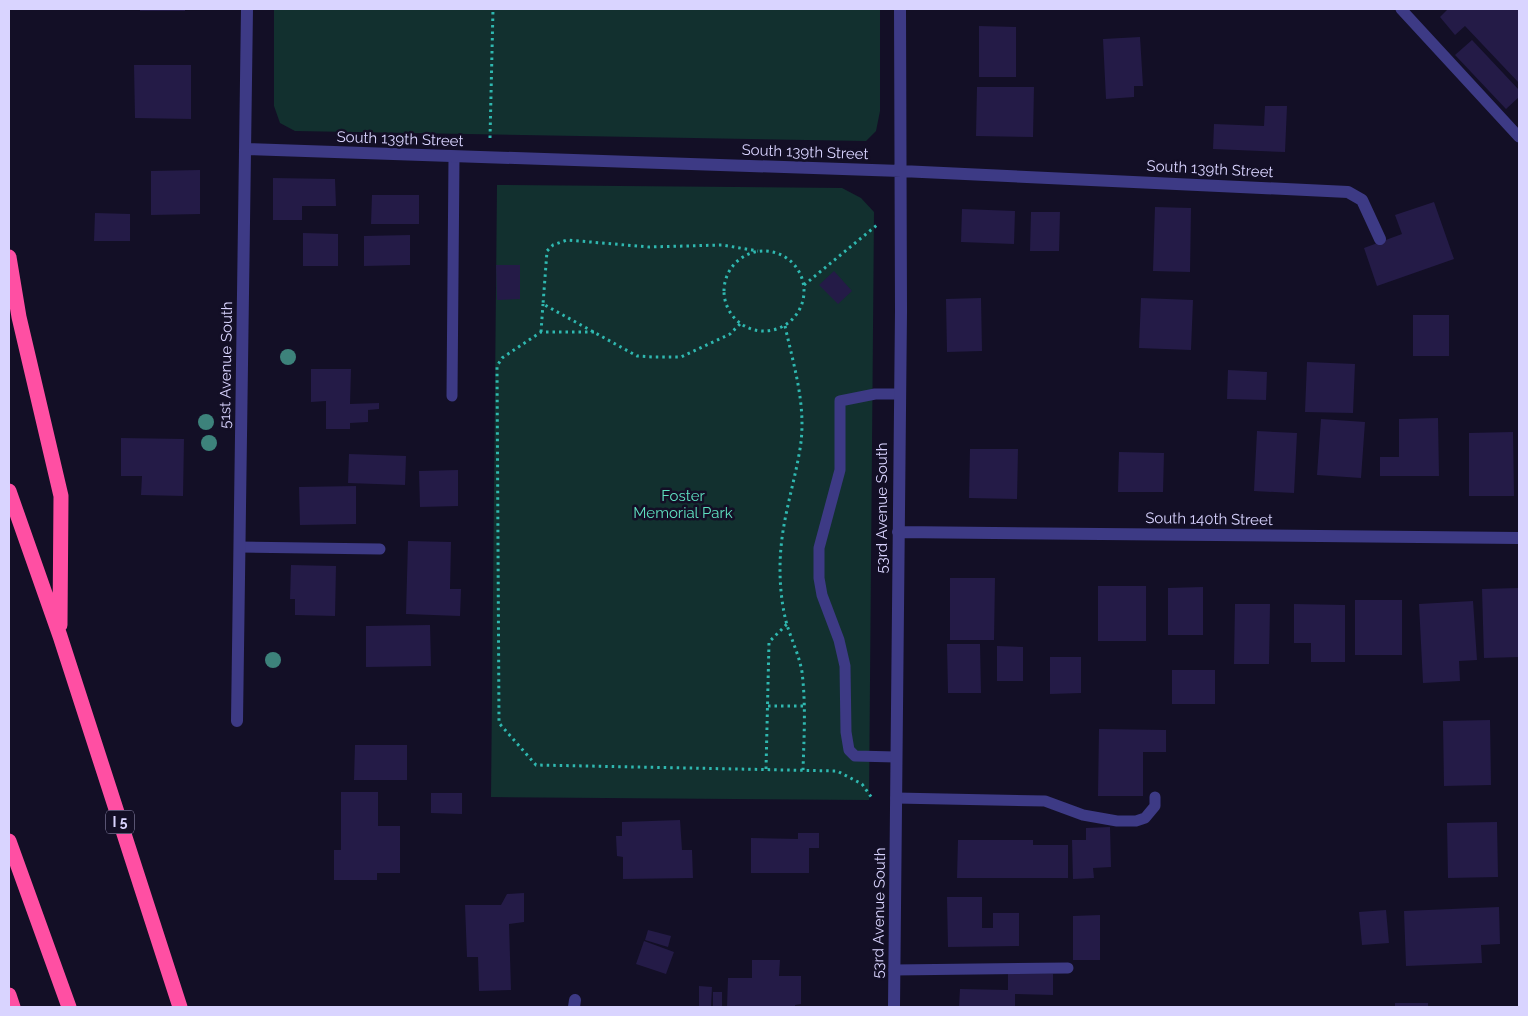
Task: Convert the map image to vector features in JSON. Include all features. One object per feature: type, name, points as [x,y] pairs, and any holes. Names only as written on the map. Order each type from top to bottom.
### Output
[{"type":"highway","points":[[9,257],[19,317],[61,496],[60,636]]},
{"type":"highway","name":"I 5","points":[[9,491],[60,636],[180,1007]]},
{"type":"highway","points":[[9,841],[69,1007]]},
{"type":"highway","points":[[9,995],[13,1007]]},
{"type":"street","name":"51st Avenue South","points":[[237,721],[247,9]]},
{"type":"street","name":"53rd Avenue South","points":[[894,1007],[901,171],[900,9]]},
{"type":"street","name":"South 139th Street","points":[[245,150],[901,171],[1348,192],[1362,200],[1380,239]]},
{"type":"street","name":"South 140th Street","points":[[898,532],[1519,538]]},
{"type":"lane","points":[[1401,9],[1519,137]]},
{"type":"lane","points":[[452,396],[454,157]]},
{"type":"lane","points":[[896,757],[855,756],[849,750],[846,732],[845,666],[839,640],[822,595],[819,548],[840,470],[840,401],[875,394],[899,394]]},
{"type":"lane","points":[[240,547],[380,549]]},
{"type":"lane","points":[[896,798],[1046,801],[1082,815],[1117,821],[1136,821],[1145,818],[1155,806],[1155,797]]},
{"type":"lane","points":[[894,970],[1068,968]]},
{"type":"path","points":[[489,158],[492,9]]},
{"type":"path","points":[[804,285],[876,226]]},
{"type":"path","points":[[541,332],[547,252],[553,245],[567,240],[649,247],[722,244],[774,252],[788,259],[799,271],[804,285],[804,301],[797,315],[785,326],[770,331],[754,330],[740,324],[729,312],[724,297],[725,281],[732,267],[744,256],[758,251]]},
{"type":"path","points":[[543,304],[637,356],[670,359],[681,357],[730,334],[740,324]]},
{"type":"path","points":[[785,326],[802,397],[800,448],[781,534],[781,587],[787,624],[797,649],[805,706],[803,770]]},
{"type":"path","points":[[594,332],[541,332],[502,358],[497,366],[499,723],[536,765],[837,771],[850,776],[862,784],[872,798]]},
{"type":"path","points":[[766,769],[769,642],[787,624]]},
{"type":"path","points":[[768,706],[805,706]]},
{"type":"green space","points":[[274,9],[880,9],[880,111],[876,131],[866,141],[295,131],[280,123],[274,106]]},
{"type":"green space","name":"Foster Memorial Park","points":[[497,185],[842,188],[861,198],[874,212],[869,800],[491,797]]},
{"type":"building","points":[[140,9],[185,9],[185,11],[140,11]]},
{"type":"building","points":[[1448,9],[1519,9],[1519,83],[1465,26],[1455,35],[1440,17]]},
{"type":"building","points":[[979,26],[1016,27],[1016,77],[979,77]]},
{"type":"building","points":[[1140,37],[1143,86],[1134,86],[1134,97],[1106,99],[1103,39]]},
{"type":"building","points":[[1472,40],[1519,90],[1519,97],[1506,109],[1455,55]]},
{"type":"building","points":[[134,65],[191,65],[191,119],[135,118]]},
{"type":"building","points":[[977,87],[1034,87],[1033,137],[976,136]]},
{"type":"building","points":[[1265,106],[1287,106],[1285,152],[1213,149],[1214,124],[1264,126]]},
{"type":"building","points":[[200,170],[200,214],[151,215],[151,171]]},
{"type":"building","points":[[273,178],[335,179],[336,206],[302,206],[302,220],[273,220]]},
{"type":"building","points":[[372,195],[419,195],[419,224],[371,224]]},
{"type":"building","points":[[1434,202],[1454,259],[1377,286],[1364,248],[1402,234],[1395,215]]},
{"type":"building","points":[[1155,207],[1191,208],[1190,272],[1153,271]]},
{"type":"building","points":[[962,209],[1015,211],[1014,244],[961,242]]},
{"type":"building","points":[[1031,212],[1060,212],[1059,251],[1030,251]]},
{"type":"building","points":[[95,213],[130,214],[130,241],[94,241]]},
{"type":"building","points":[[303,233],[338,234],[338,266],[303,266]]},
{"type":"building","points":[[410,235],[410,265],[364,266],[364,236]]},
{"type":"building","points":[[496,265],[520,265],[520,299],[497,300]]},
{"type":"building","points":[[834,271],[852,291],[838,304],[819,285]]},
{"type":"building","points":[[981,298],[982,351],[947,352],[946,299]]},
{"type":"building","points":[[1141,298],[1193,300],[1191,350],[1139,348]]},
{"type":"building","points":[[1413,315],[1449,315],[1449,356],[1413,356]]},
{"type":"building","points":[[1307,362],[1355,364],[1353,413],[1305,412]]},
{"type":"building","points":[[311,369],[351,369],[350,404],[379,403],[379,409],[368,410],[368,422],[350,423],[350,429],[326,429],[326,401],[311,402]]},
{"type":"building","points":[[1228,370],[1267,372],[1266,400],[1227,399]]},
{"type":"building","points":[[1438,418],[1439,476],[1380,476],[1380,457],[1399,457],[1399,419]]},
{"type":"building","points":[[1321,419],[1365,422],[1361,478],[1317,475]]},
{"type":"building","points":[[1257,431],[1297,433],[1294,493],[1254,491]]},
{"type":"building","points":[[1513,432],[1514,496],[1469,496],[1469,433]]},
{"type":"building","points":[[121,438],[184,439],[183,496],[141,495],[142,476],[121,476]]},
{"type":"building","points":[[970,449],[1018,449],[1017,499],[969,498]]},
{"type":"building","points":[[1119,452],[1164,453],[1163,492],[1118,492]]},
{"type":"building","points":[[349,454],[406,456],[405,485],[348,483]]},
{"type":"building","points":[[458,470],[458,506],[420,507],[419,471]]},
{"type":"building","points":[[356,486],[356,524],[300,525],[299,487]]},
{"type":"building","points":[[408,541],[451,542],[450,589],[461,589],[460,616],[406,614]]},
{"type":"building","points":[[291,565],[336,566],[335,616],[295,615],[295,599],[290,599]]},
{"type":"building","points":[[950,578],[995,578],[994,640],[950,640]]},
{"type":"building","points":[[1098,586],[1146,586],[1146,641],[1098,641]]},
{"type":"building","points":[[1203,587],[1203,635],[1168,635],[1168,588]]},
{"type":"building","points":[[1518,588],[1519,657],[1484,658],[1482,589]]},
{"type":"building","points":[[1355,600],[1402,600],[1402,655],[1355,655]]},
{"type":"building","points":[[1473,601],[1477,660],[1459,661],[1460,681],[1423,683],[1419,604]]},
{"type":"building","points":[[1235,604],[1270,604],[1269,664],[1234,664]]},
{"type":"building","points":[[1294,604],[1345,605],[1345,662],[1311,662],[1311,643],[1294,643]]},
{"type":"building","points":[[430,625],[431,666],[366,667],[366,626]]},
{"type":"building","points":[[947,644],[980,644],[981,693],[948,693]]},
{"type":"building","points":[[997,646],[1023,647],[1023,681],[997,681]]},
{"type":"building","points":[[1050,657],[1081,657],[1081,693],[1050,694]]},
{"type":"building","points":[[1172,670],[1215,670],[1215,704],[1172,704]]},
{"type":"building","points":[[1490,720],[1491,785],[1444,786],[1443,721]]},
{"type":"building","points":[[1099,729],[1166,730],[1166,752],[1143,752],[1143,796],[1098,796]]},
{"type":"building","points":[[355,745],[407,745],[407,780],[354,780]]},
{"type":"building","points":[[341,792],[378,792],[378,826],[400,826],[400,873],[377,873],[377,880],[334,880],[334,850],[341,850]]},
{"type":"building","points":[[431,793],[462,793],[462,814],[431,813]]},
{"type":"building","points":[[680,820],[682,850],[692,850],[693,878],[623,879],[623,857],[617,856],[616,836],[622,836],[622,822]]},
{"type":"building","points":[[1497,822],[1498,877],[1448,878],[1447,823]]},
{"type":"building","points":[[1110,827],[1111,867],[1093,868],[1094,878],[1073,879],[1072,840],[1086,840],[1086,828]]},
{"type":"building","points":[[798,833],[819,833],[819,848],[809,848],[809,873],[751,873],[751,838],[798,839]]},
{"type":"building","points":[[958,840],[1033,840],[1033,845],[1068,845],[1068,878],[957,878]]},
{"type":"building","points":[[524,893],[524,922],[509,924],[511,990],[479,991],[478,957],[467,957],[465,905],[501,905],[507,894]]},
{"type":"building","points":[[947,897],[982,897],[982,928],[993,928],[993,913],[1019,913],[1019,946],[948,947]]},
{"type":"building","points":[[1499,907],[1500,944],[1481,945],[1482,963],[1406,966],[1404,911]]},
{"type":"building","points":[[1386,910],[1389,943],[1362,945],[1359,912]]},
{"type":"building","points":[[1100,915],[1100,960],[1073,960],[1073,916]]},
{"type":"building","points":[[648,930],[671,936],[668,947],[645,940]]},
{"type":"building","points":[[644,941],[674,952],[666,974],[636,964]]},
{"type":"building","points":[[752,960],[780,960],[779,976],[801,976],[801,1004],[795,1005],[795,1007],[727,1007],[728,978],[752,978]]},
{"type":"building","points":[[1008,974],[1053,974],[1053,995],[1015,994],[1015,1007],[959,1007],[960,989],[1008,990]]},
{"type":"building","points":[[699,986],[712,987],[711,1007],[699,1007]]},
{"type":"building","points":[[713,992],[722,992],[722,1007],[713,1007]]},
{"type":"building","points":[[1395,1003],[1428,1003],[1428,1007],[1395,1007]]}]
